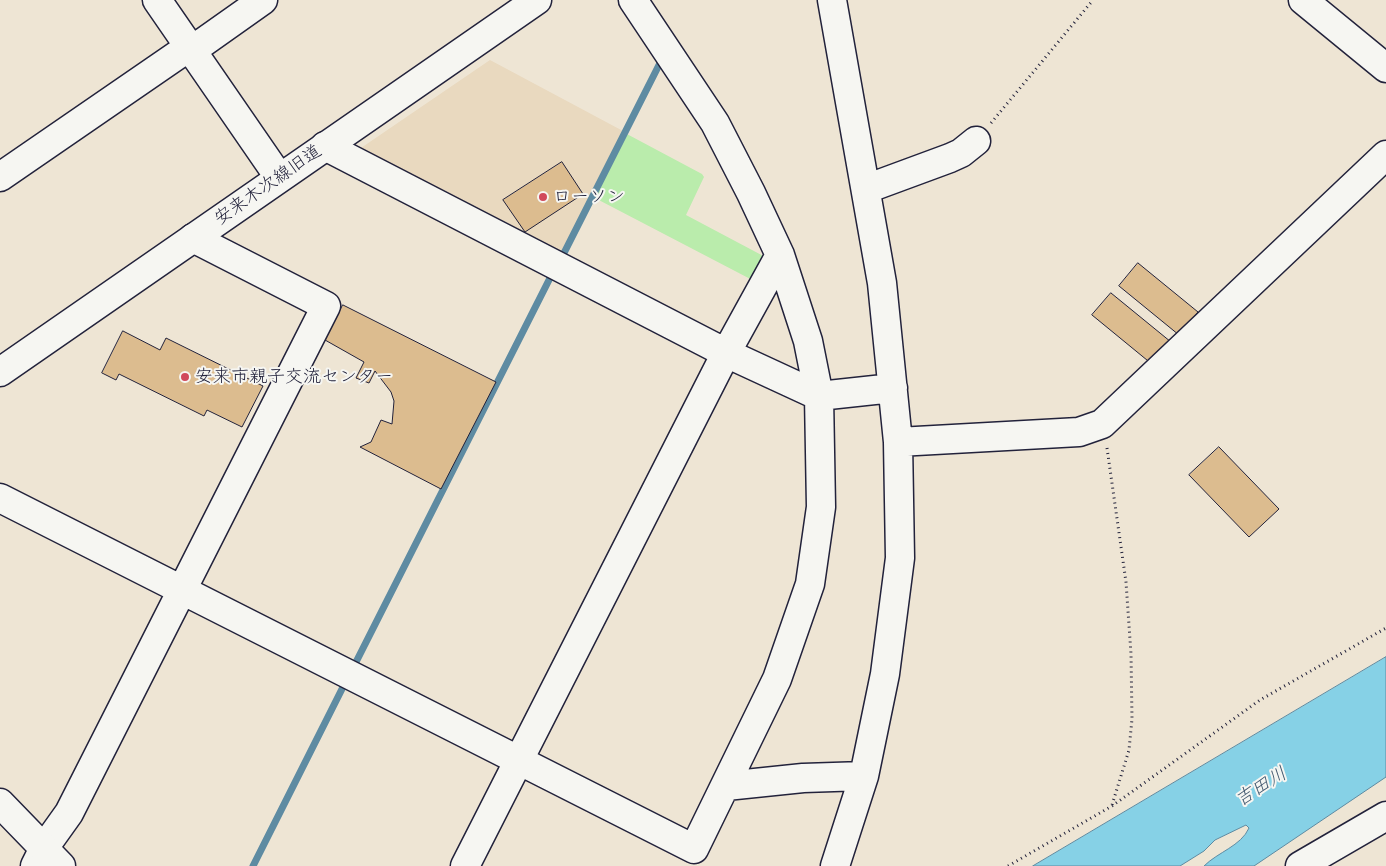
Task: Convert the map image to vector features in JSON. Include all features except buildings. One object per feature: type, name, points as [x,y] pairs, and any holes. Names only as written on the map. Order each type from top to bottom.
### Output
[{"type":"street","points":[[156,0],[279,177]]},
{"type":"street","points":[[0,178],[263,0]]},
{"type":"street","name":"安来木次線旧道","points":[[0,372],[537,0]]},
{"type":"street","points":[[0,498],[518,762],[690,858],[777,679],[810,584],[821,507],[819,396],[808,341],[780,256],[715,123],[633,0]]},
{"type":"street","points":[[832,0],[882,284],[898,442],[900,558],[885,674],[864,776],[835,866]]},
{"type":"street","points":[[1303,0],[1386,68]]},
{"type":"street","points":[[866,189],[950,158],[961,153],[976,141]]},
{"type":"street","points":[[325,146],[726,353],[819,396],[893,388]]},
{"type":"street","points":[[898,442],[1079,432],[1102,424],[1386,155]]},
{"type":"street","points":[[0,803],[46,860],[180,591],[326,306],[193,238]]},
{"type":"street","points":[[465,866],[726,353],[780,256]]},
{"type":"street","points":[[726,786],[803,778],[864,776]]},
{"type":"street","points":[[1300,866],[1386,816]]},
{"type":"path","points":[[976,141],[1093,0]]},
{"type":"path","points":[[1102,424],[1126,582],[1131,654],[1132,719],[1129,750],[1112,806]]},
{"type":"path","points":[[1008,866],[1112,806],[1260,700],[1386,628]]},
{"type":"shaded area","points":[[490,60],[623,131],[559,258],[358,150]]},
{"type":"green space","points":[[625,133],[702,174],[704,177],[686,215],[769,259],[758,283],[593,197]]},
{"type":"water","name":"吉田川","points":[[1386,657],[1386,777],[1254,866],[1204,866],[1241,840],[1249,828],[1246,825],[1215,840],[1204,851],[1180,866],[1033,866]]},
{"type":"waterway","points":[[563,255],[661,61]]},
{"type":"waterway","points":[[352,670],[551,276]]},
{"type":"waterway","points":[[253,866],[346,681]]},
{"type":"place","name":"ローソン","points":[[543,197]]},
{"type":"place","name":"安来市親子交流センター","points":[[185,377]]}]
